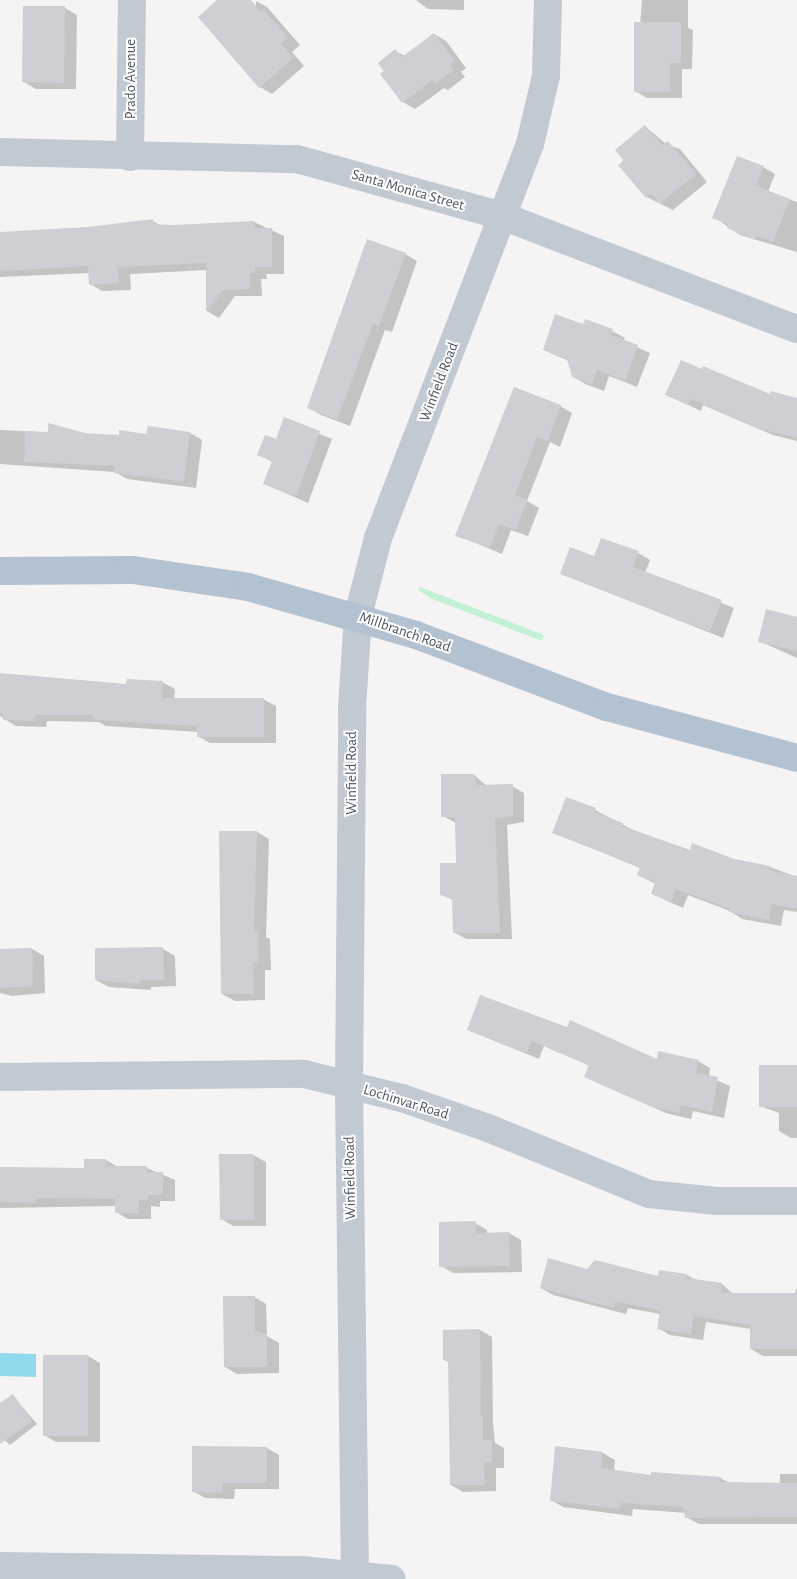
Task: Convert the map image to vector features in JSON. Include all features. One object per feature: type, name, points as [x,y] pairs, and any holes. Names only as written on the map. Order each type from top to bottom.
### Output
[{"type":"main road","name":"Millbranch Road","points":[[0,572],[133,570],[248,587],[358,616],[607,707],[797,758]]},
{"type":"street","name":"Prado Avenue","points":[[130,157],[132,0]]},
{"type":"street","name":"Winfield Road","points":[[355,1576],[349,1085],[352,698],[358,616],[378,538],[530,144],[546,76],[548,0]]},
{"type":"street","name":"Santa Monica Street","points":[[0,152],[130,157],[298,158],[502,216],[797,329]]},
{"type":"street","name":"Lochinvar Road","points":[[0,1077],[304,1074],[402,1098],[488,1128],[649,1194],[680,1199],[797,1201]]},
{"type":"street","points":[[0,1566],[301,1570],[392,1579]]},
{"type":"green space","points":[[420,587],[544,635],[542,641],[432,599],[418,590]]},
{"type":"water","points":[[0,1353],[36,1354],[36,1377],[0,1376]]},
{"type":"building","points":[[217,0],[251,0],[261,12],[264,10],[288,38],[281,44],[293,58],[259,88],[198,17]]},
{"type":"building","points":[[23,6],[65,6],[64,83],[22,82]]},
{"type":"building","points":[[634,22],[681,22],[681,63],[670,63],[670,92],[634,92]]},
{"type":"building","points":[[434,33],[455,61],[450,65],[454,70],[435,84],[432,80],[402,103],[380,74],[384,71],[378,63],[395,49],[402,57]]},
{"type":"building","points":[[645,125],[662,145],[668,141],[696,174],[660,204],[651,194],[646,198],[618,165],[624,161],[615,150]]},
{"type":"building","points":[[737,156],[764,166],[756,186],[790,199],[773,242],[757,236],[755,240],[727,228],[728,224],[712,218]]},
{"type":"building","points":[[153,219],[153,224],[174,225],[254,221],[254,228],[272,228],[272,267],[255,267],[255,273],[250,273],[250,289],[223,290],[206,312],[206,263],[118,267],[119,283],[89,285],[88,266],[0,271],[0,232],[88,227]]},
{"type":"building","points":[[367,239],[406,253],[379,326],[373,324],[337,420],[307,408]]},
{"type":"building","points":[[555,314],[583,324],[585,319],[613,329],[611,335],[638,345],[625,381],[597,370],[592,385],[572,377],[567,359],[543,350]]},
{"type":"building","points":[[681,360],[702,369],[703,366],[770,394],[770,391],[797,398],[797,438],[760,429],[691,399],[688,405],[665,395]]},
{"type":"building","points":[[514,387],[561,405],[548,441],[537,437],[515,495],[527,500],[516,530],[499,524],[490,548],[455,536]]},
{"type":"building","points":[[284,417],[320,431],[296,497],[263,484],[272,461],[257,455],[265,435],[276,439]]},
{"type":"building","points":[[48,423],[85,433],[119,435],[119,430],[146,434],[148,426],[190,432],[184,482],[114,473],[114,466],[24,462],[25,431],[48,432]]},
{"type":"building","points":[[601,538],[639,551],[633,567],[722,600],[710,632],[560,574],[570,547],[594,556]]},
{"type":"building","points":[[766,609],[797,617],[797,651],[758,642]]},
{"type":"building","points":[[0,673],[126,684],[127,679],[163,681],[162,698],[264,698],[264,737],[197,737],[197,726],[93,720],[93,715],[35,715],[35,721],[3,720],[3,713],[0,713]]},
{"type":"building","points":[[441,774],[474,774],[477,785],[513,784],[513,816],[495,819],[500,933],[453,933],[452,899],[440,895],[440,863],[456,863],[455,817],[441,817]]},
{"type":"building","points":[[566,797],[596,808],[594,812],[623,823],[622,826],[690,850],[692,843],[734,859],[770,866],[769,870],[797,876],[797,909],[772,904],[769,920],[729,912],[730,909],[676,889],[671,902],[651,894],[655,882],[637,875],[640,867],[552,833]]},
{"type":"building","points":[[219,831],[257,831],[254,931],[258,931],[259,963],[253,963],[254,994],[221,994]]},
{"type":"building","points":[[163,947],[164,980],[140,980],[140,984],[95,980],[95,948]]},
{"type":"building","points":[[32,948],[33,986],[0,988],[0,949]]},
{"type":"building","points":[[480,995],[567,1027],[570,1020],[657,1059],[658,1051],[699,1060],[696,1073],[718,1077],[712,1112],[681,1105],[679,1113],[652,1107],[584,1077],[589,1065],[532,1041],[527,1053],[467,1030]]},
{"type":"building","points":[[759,1065],[797,1065],[797,1107],[759,1107]]},
{"type":"building","points":[[219,1154],[254,1154],[254,1220],[220,1220]]},
{"type":"building","points":[[84,1159],[106,1159],[106,1166],[147,1166],[147,1172],[163,1172],[163,1195],[148,1195],[148,1200],[139,1200],[139,1213],[115,1213],[115,1199],[36,1198],[36,1203],[0,1202],[0,1167],[84,1168]]},
{"type":"building","points":[[476,1221],[476,1233],[509,1232],[510,1266],[439,1267],[439,1222]]},
{"type":"building","points":[[548,1258],[587,1269],[595,1260],[658,1276],[659,1270],[687,1274],[687,1278],[722,1283],[721,1293],[797,1293],[797,1349],[750,1349],[750,1325],[694,1316],[691,1334],[657,1329],[660,1310],[615,1302],[614,1308],[540,1288]]},
{"type":"building","points":[[223,1296],[255,1296],[255,1331],[267,1334],[267,1367],[224,1367]]},
{"type":"building","points":[[480,1329],[483,1440],[492,1440],[492,1462],[484,1462],[485,1485],[450,1485],[448,1360],[443,1360],[443,1330]]},
{"type":"building","points":[[43,1355],[88,1355],[88,1436],[43,1436]]},
{"type":"building","points":[[13,1394],[32,1421],[0,1444],[0,1403]]},
{"type":"building","points":[[192,1446],[267,1447],[267,1483],[223,1483],[222,1493],[192,1492]]},
{"type":"building","points":[[555,1446],[603,1452],[601,1468],[651,1475],[651,1472],[721,1477],[720,1482],[797,1483],[797,1517],[685,1518],[683,1507],[621,1503],[620,1509],[550,1501]]}]
